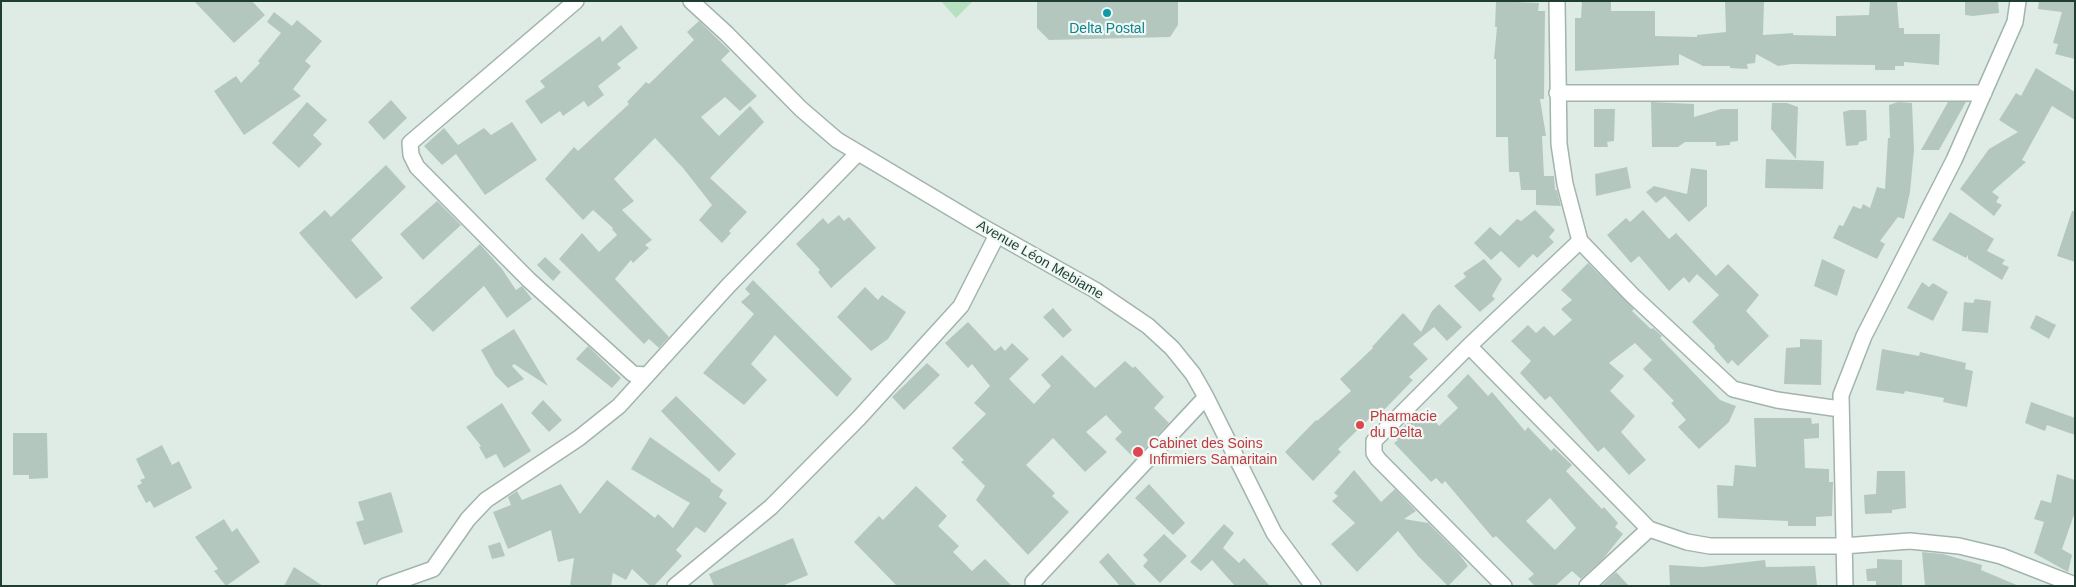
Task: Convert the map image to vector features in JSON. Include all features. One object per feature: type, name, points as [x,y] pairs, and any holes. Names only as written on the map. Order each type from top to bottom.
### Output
[{"type":"street","points":[[576,1],[410,143],[410,155],[417,167],[530,280],[633,374],[645,375]]},
{"type":"street","name":"Avenue Léon Mebiame","points":[[691,1],[801,109],[837,140],[1096,290],[1148,326],[1172,348],[1193,374],[1274,533],[1313,586]]},
{"type":"street","points":[[1557,1],[1559,144],[1565,184],[1580,241],[1632,295],[1733,389],[1777,400],[1840,409]]},
{"type":"street","points":[[1844,586],[1840,409],[1845,382],[1864,336],[1954,160],[2015,22],[2018,1]]},
{"type":"street","points":[[1557,92],[1984,93]]},
{"type":"street","points":[[385,586],[433,569],[468,519],[486,500],[579,438],[619,406],[645,375],[728,286],[858,153]]},
{"type":"street","points":[[675,586],[771,507],[859,418],[962,306],[998,234]]},
{"type":"street","points":[[1504,586],[1374,453],[1374,441],[1469,346],[1580,241]]},
{"type":"street","points":[[1469,346],[1649,528],[1687,542],[1710,546],[1844,546],[1910,541],[1959,546],[2001,556],[2075,585]]},
{"type":"street","points":[[1033,582],[1206,398]]},
{"type":"street","points":[[1587,586],[1649,528]]},
{"type":"green space","points":[[941,1],[973,1],[956,18]]},
{"type":"building","points":[[194,1],[252,1],[265,15],[234,43]]},
{"type":"building","name":"Delta Postal","points":[[1037,1],[1178,1],[1178,25],[1170,37],[1049,40],[1037,28]]},
{"type":"building","points":[[1496,1],[1539,3],[1538,11],[1545,11],[1544,99],[1540,99],[1546,136],[1542,136],[1544,176],[1554,176],[1555,190],[1557,190],[1561,206],[1536,205],[1536,190],[1521,190],[1519,172],[1509,172],[1508,137],[1496,137],[1496,59],[1494,59],[1497,27],[1495,27]]},
{"type":"building","points":[[1582,1],[1611,1],[1611,11],[1655,11],[1655,36],[1697,37],[1697,35],[1726,32],[1725,1],[1764,1],[1763,35],[1793,33],[1793,35],[1836,36],[1836,16],[1869,15],[1870,1],[1897,1],[1899,28],[1904,28],[1904,34],[1940,34],[1939,65],[1904,62],[1904,66],[1895,66],[1895,70],[1875,70],[1875,65],[1792,64],[1778,66],[1756,54],[1755,63],[1747,64],[1748,69],[1730,68],[1730,66],[1703,66],[1679,54],[1679,65],[1575,71],[1575,18],[1581,18]]},
{"type":"building","points":[[1965,1],[1998,1],[1999,13],[1965,15]]},
{"type":"building","points":[[2039,1],[2075,1],[2075,59],[2055,54],[2058,44],[2053,43],[2062,12],[2038,9]]},
{"type":"building","points":[[274,12],[292,26],[297,20],[322,41],[305,61],[311,66],[293,89],[301,96],[244,135],[214,91],[236,76],[241,83],[260,63],[258,61],[281,33],[267,22]]},
{"type":"building","points":[[699,21],[730,51],[721,60],[757,96],[740,111],[725,97],[701,117],[719,136],[750,106],[764,122],[710,178],[747,212],[729,231],[731,233],[722,243],[699,220],[712,205],[683,168],[655,138],[614,179],[634,201],[622,210],[652,240],[645,245],[649,248],[633,263],[631,260],[615,279],[669,337],[659,348],[649,339],[644,344],[559,259],[582,233],[599,252],[617,235],[613,228],[593,210],[583,220],[545,179],[574,147],[578,151],[629,104],[627,102],[646,82],[649,84],[694,40],[687,32]]},
{"type":"building","points":[[621,25],[638,48],[617,64],[621,68],[598,86],[604,95],[588,107],[584,101],[563,116],[560,111],[541,124],[525,101],[545,87],[540,81],[600,36],[602,42]]},
{"type":"building","points":[[2036,68],[2075,92],[2075,120],[2052,106],[2022,160],[2026,162],[1992,192],[1999,197],[1996,202],[2002,205],[1994,216],[1960,189],[1989,149],[2018,132],[1999,120],[2016,93],[2021,96]]},
{"type":"building","points":[[391,100],[407,118],[384,140],[368,122]]},
{"type":"building","points":[[307,102],[327,120],[313,135],[322,144],[299,168],[272,143]]},
{"type":"building","points":[[1651,102],[1694,104],[1694,117],[1721,109],[1738,109],[1738,141],[1730,142],[1730,145],[1716,146],[1716,142],[1685,142],[1678,147],[1652,147]]},
{"type":"building","points":[[1898,102],[1912,103],[1914,150],[1910,192],[1904,219],[1898,217],[1880,241],[1885,244],[1877,259],[1833,238],[1839,225],[1843,226],[1853,206],[1861,209],[1863,204],[1870,208],[1877,187],[1885,189],[1888,138],[1890,138],[1889,105]]},
{"type":"building","points":[[1948,102],[1966,102],[1939,150],[1921,150]]},
{"type":"building","points":[[1772,103],[1787,103],[1798,107],[1796,159],[1771,129]]},
{"type":"building","points":[[1594,109],[1615,109],[1614,141],[1607,142],[1608,147],[1594,147]]},
{"type":"building","points":[[1866,110],[1867,140],[1859,142],[1858,145],[1846,146],[1843,112]]},
{"type":"building","points":[[512,122],[537,160],[485,195],[456,154],[442,165],[424,146],[444,128],[458,145],[484,128],[491,135]]},
{"type":"building","points":[[1766,159],[1824,161],[1823,189],[1765,188]]},
{"type":"building","points":[[386,165],[406,187],[351,240],[383,278],[356,299],[299,233],[325,210],[331,217]]},
{"type":"building","points":[[1627,167],[1631,188],[1596,196],[1595,174]]},
{"type":"building","points":[[1691,168],[1707,170],[1707,206],[1689,222],[1665,196],[1656,203],[1646,192],[1654,186],[1687,194]]},
{"type":"building","points":[[437,201],[461,225],[423,260],[400,234]]},
{"type":"building","points":[[1535,210],[1555,230],[1549,237],[1554,242],[1537,258],[1533,254],[1519,268],[1501,251],[1491,260],[1474,243],[1490,227],[1500,236],[1517,219],[1521,221]]},
{"type":"building","points":[[1643,210],[1669,239],[1676,233],[1716,276],[1728,264],[1759,295],[1746,311],[1769,336],[1738,366],[1732,360],[1728,364],[1714,348],[1715,346],[1692,322],[1719,295],[1697,274],[1689,283],[1684,277],[1669,291],[1639,256],[1631,263],[1607,235],[1626,218],[1630,222]]},
{"type":"building","points":[[2072,211],[2075,211],[2075,262],[2057,256]]},
{"type":"building","points":[[1950,212],[1994,239],[1987,251],[2005,260],[2002,264],[2009,267],[2002,280],[1968,259],[1968,255],[1966,258],[1932,240]]},
{"type":"building","points":[[839,215],[844,221],[849,217],[876,248],[831,288],[818,272],[820,270],[796,244],[823,218],[828,224]]},
{"type":"building","points":[[480,244],[502,269],[516,290],[522,286],[532,299],[507,318],[484,286],[433,332],[410,308]]},
{"type":"building","points":[[545,257],[561,272],[553,281],[537,265]]},
{"type":"building","points":[[1484,259],[1502,279],[1492,296],[1495,299],[1480,312],[1454,286],[1466,277],[1463,273]]},
{"type":"building","points":[[1822,259],[1845,270],[1837,296],[1814,286]]},
{"type":"building","points":[[1588,263],[1634,309],[1632,311],[1651,329],[1653,328],[1662,336],[1660,338],[1720,400],[1736,406],[1729,422],[1699,449],[1678,427],[1686,420],[1671,403],[1674,401],[1643,369],[1652,360],[1635,343],[1609,363],[1624,376],[1610,391],[1635,416],[1621,432],[1646,460],[1629,475],[1604,447],[1598,452],[1550,396],[1545,400],[1520,373],[1531,361],[1511,341],[1528,325],[1536,333],[1544,326],[1554,336],[1572,320],[1561,309],[1572,300],[1561,290]]},
{"type":"building","points":[[753,280],[852,379],[837,397],[775,335],[751,364],[767,380],[744,405],[703,373],[754,314],[741,302],[750,294],[745,289]]},
{"type":"building","points":[[1922,282],[1929,287],[1933,283],[1948,292],[1933,321],[1907,308]]},
{"type":"building","points":[[865,287],[878,300],[882,295],[906,312],[888,339],[871,351],[837,317]]},
{"type":"building","points":[[1975,299],[1991,301],[1988,333],[1962,331],[1964,302],[1973,303]]},
{"type":"building","points":[[1439,304],[1462,327],[1447,341],[1434,327],[1413,344],[1428,359],[1409,377],[1413,380],[1382,412],[1379,409],[1338,449],[1341,452],[1313,481],[1285,452],[1316,420],[1351,391],[1340,379],[1373,348],[1403,313],[1421,332],[1432,311]]},
{"type":"building","points":[[1053,308],[1072,330],[1063,338],[1043,317]]},
{"type":"building","points":[[2036,315],[2056,325],[2049,339],[2030,328]]},
{"type":"building","points":[[968,322],[995,351],[1001,346],[1005,351],[1012,343],[1029,359],[1009,379],[1034,404],[1051,386],[1041,375],[1062,355],[1095,388],[1125,361],[1133,368],[1135,366],[1164,397],[1154,408],[1169,423],[1135,459],[1115,439],[1122,432],[1106,415],[1086,432],[1107,452],[1085,472],[1053,438],[1026,465],[1055,493],[1052,496],[1069,512],[1028,555],[976,500],[985,486],[961,462],[964,460],[952,448],[986,414],[974,403],[990,386],[972,364],[968,368],[945,343]]},
{"type":"building","points":[[514,329],[548,386],[514,364],[512,366],[524,379],[508,388],[495,375],[481,350]]},
{"type":"building","points":[[1800,339],[1822,340],[1821,385],[1784,384],[1786,348],[1800,347]]},
{"type":"building","points":[[588,346],[621,378],[612,388],[576,359]]},
{"type":"building","points":[[1882,349],[1919,356],[1920,352],[1966,363],[1965,369],[1973,371],[1967,407],[1943,402],[1944,398],[1905,391],[1904,394],[1876,390]]},
{"type":"building","points":[[927,363],[940,375],[904,410],[892,397]]},
{"type":"building","points":[[1468,374],[1488,396],[1492,392],[1525,431],[1528,427],[1551,451],[1554,448],[1572,465],[1566,471],[1618,523],[1615,527],[1623,534],[1603,559],[1581,579],[1572,571],[1555,586],[1535,586],[1528,579],[1534,574],[1496,536],[1493,538],[1445,481],[1442,484],[1436,478],[1431,482],[1394,443],[1398,440],[1394,435],[1411,420],[1414,423],[1427,412],[1439,426],[1458,408],[1447,396]],"holes":[[[1550,498],[1576,528],[1555,550],[1526,521]]]},
{"type":"building","points":[[676,396],[736,454],[719,472],[661,411]]},
{"type":"building","points":[[543,400],[562,420],[549,432],[531,413]]},
{"type":"building","points":[[2031,402],[2075,418],[2075,435],[2047,425],[2045,431],[2025,423]]},
{"type":"building","points":[[502,403],[531,451],[504,468],[496,454],[486,459],[479,447],[481,446],[466,427]]},
{"type":"building","points":[[1754,418],[1811,418],[1812,424],[1819,423],[1819,438],[1804,439],[1805,468],[1829,469],[1829,482],[1833,482],[1832,516],[1816,517],[1816,526],[1788,526],[1788,521],[1718,518],[1717,485],[1733,486],[1735,465],[1756,467]]},
{"type":"building","points":[[13,433],[47,433],[48,478],[29,479],[29,475],[13,475]]},
{"type":"building","points":[[650,437],[723,490],[719,497],[727,503],[705,533],[696,527],[676,550],[682,556],[654,586],[650,586],[632,569],[626,580],[613,573],[611,586],[570,586],[574,558],[558,562],[551,530],[508,549],[493,512],[511,505],[508,497],[517,491],[522,500],[561,484],[580,514],[607,480],[655,518],[658,514],[673,528],[690,503],[631,469]]},
{"type":"building","points":[[162,445],[172,465],[179,461],[192,488],[154,508],[150,501],[146,503],[137,486],[142,483],[140,480],[145,478],[136,459]]},
{"type":"building","points":[[1354,470],[1381,502],[1395,489],[1416,511],[1404,519],[1428,523],[1459,554],[1468,566],[1448,586],[1418,556],[1398,531],[1357,572],[1331,544],[1355,523],[1332,501],[1338,496],[1334,493]]},
{"type":"building","points":[[1877,471],[1905,471],[1906,508],[1892,510],[1892,513],[1865,514],[1864,495],[1876,494]]},
{"type":"building","points":[[2057,474],[2075,480],[2075,512],[2062,549],[2072,555],[2068,572],[2034,553],[2044,522],[2034,519],[2041,500],[2051,503]]},
{"type":"building","points":[[1149,484],[1185,523],[1173,535],[1135,498]]},
{"type":"building","points":[[916,486],[947,516],[938,526],[959,546],[953,552],[972,571],[985,559],[1012,586],[897,586],[854,542],[879,516],[883,520]]},
{"type":"building","points":[[391,492],[403,532],[364,545],[356,522],[364,520],[358,502]]},
{"type":"building","points":[[224,519],[232,532],[237,528],[260,562],[226,586],[214,571],[218,569],[195,537]]},
{"type":"building","points":[[1224,524],[1234,533],[1223,548],[1239,563],[1244,558],[1270,586],[1235,586],[1212,560],[1201,571],[1190,562]]},
{"type":"building","points":[[1164,534],[1187,556],[1160,583],[1143,566],[1148,560],[1143,555]]},
{"type":"building","points":[[793,538],[808,575],[782,586],[714,586],[709,574]]},
{"type":"building","points":[[500,542],[505,556],[492,559],[488,546]]},
{"type":"building","points":[[1922,552],[1943,554],[1982,565],[1981,570],[2019,586],[1925,586]]},
{"type":"building","points":[[1108,553],[1137,586],[1120,586],[1099,562]]},
{"type":"building","points":[[1877,559],[1902,560],[1902,586],[1876,586],[1876,581],[1867,581],[1866,569],[1877,568]]},
{"type":"building","points":[[1765,560],[1766,567],[1815,566],[1817,586],[1670,586],[1669,565],[1703,567]]},
{"type":"building","points":[[294,567],[323,586],[284,586]]},
{"type":"building","points":[[1616,572],[1629,586],[1601,586]]},
{"type":"place","name":"Delta Postal","points":[[1107,13]]},
{"type":"place","name":"Pharmacie du Delta","points":[[1360,425]]},
{"type":"place","name":"Cabinet des Soins Infirmiers Samaritain","points":[[1138,452]]}]
